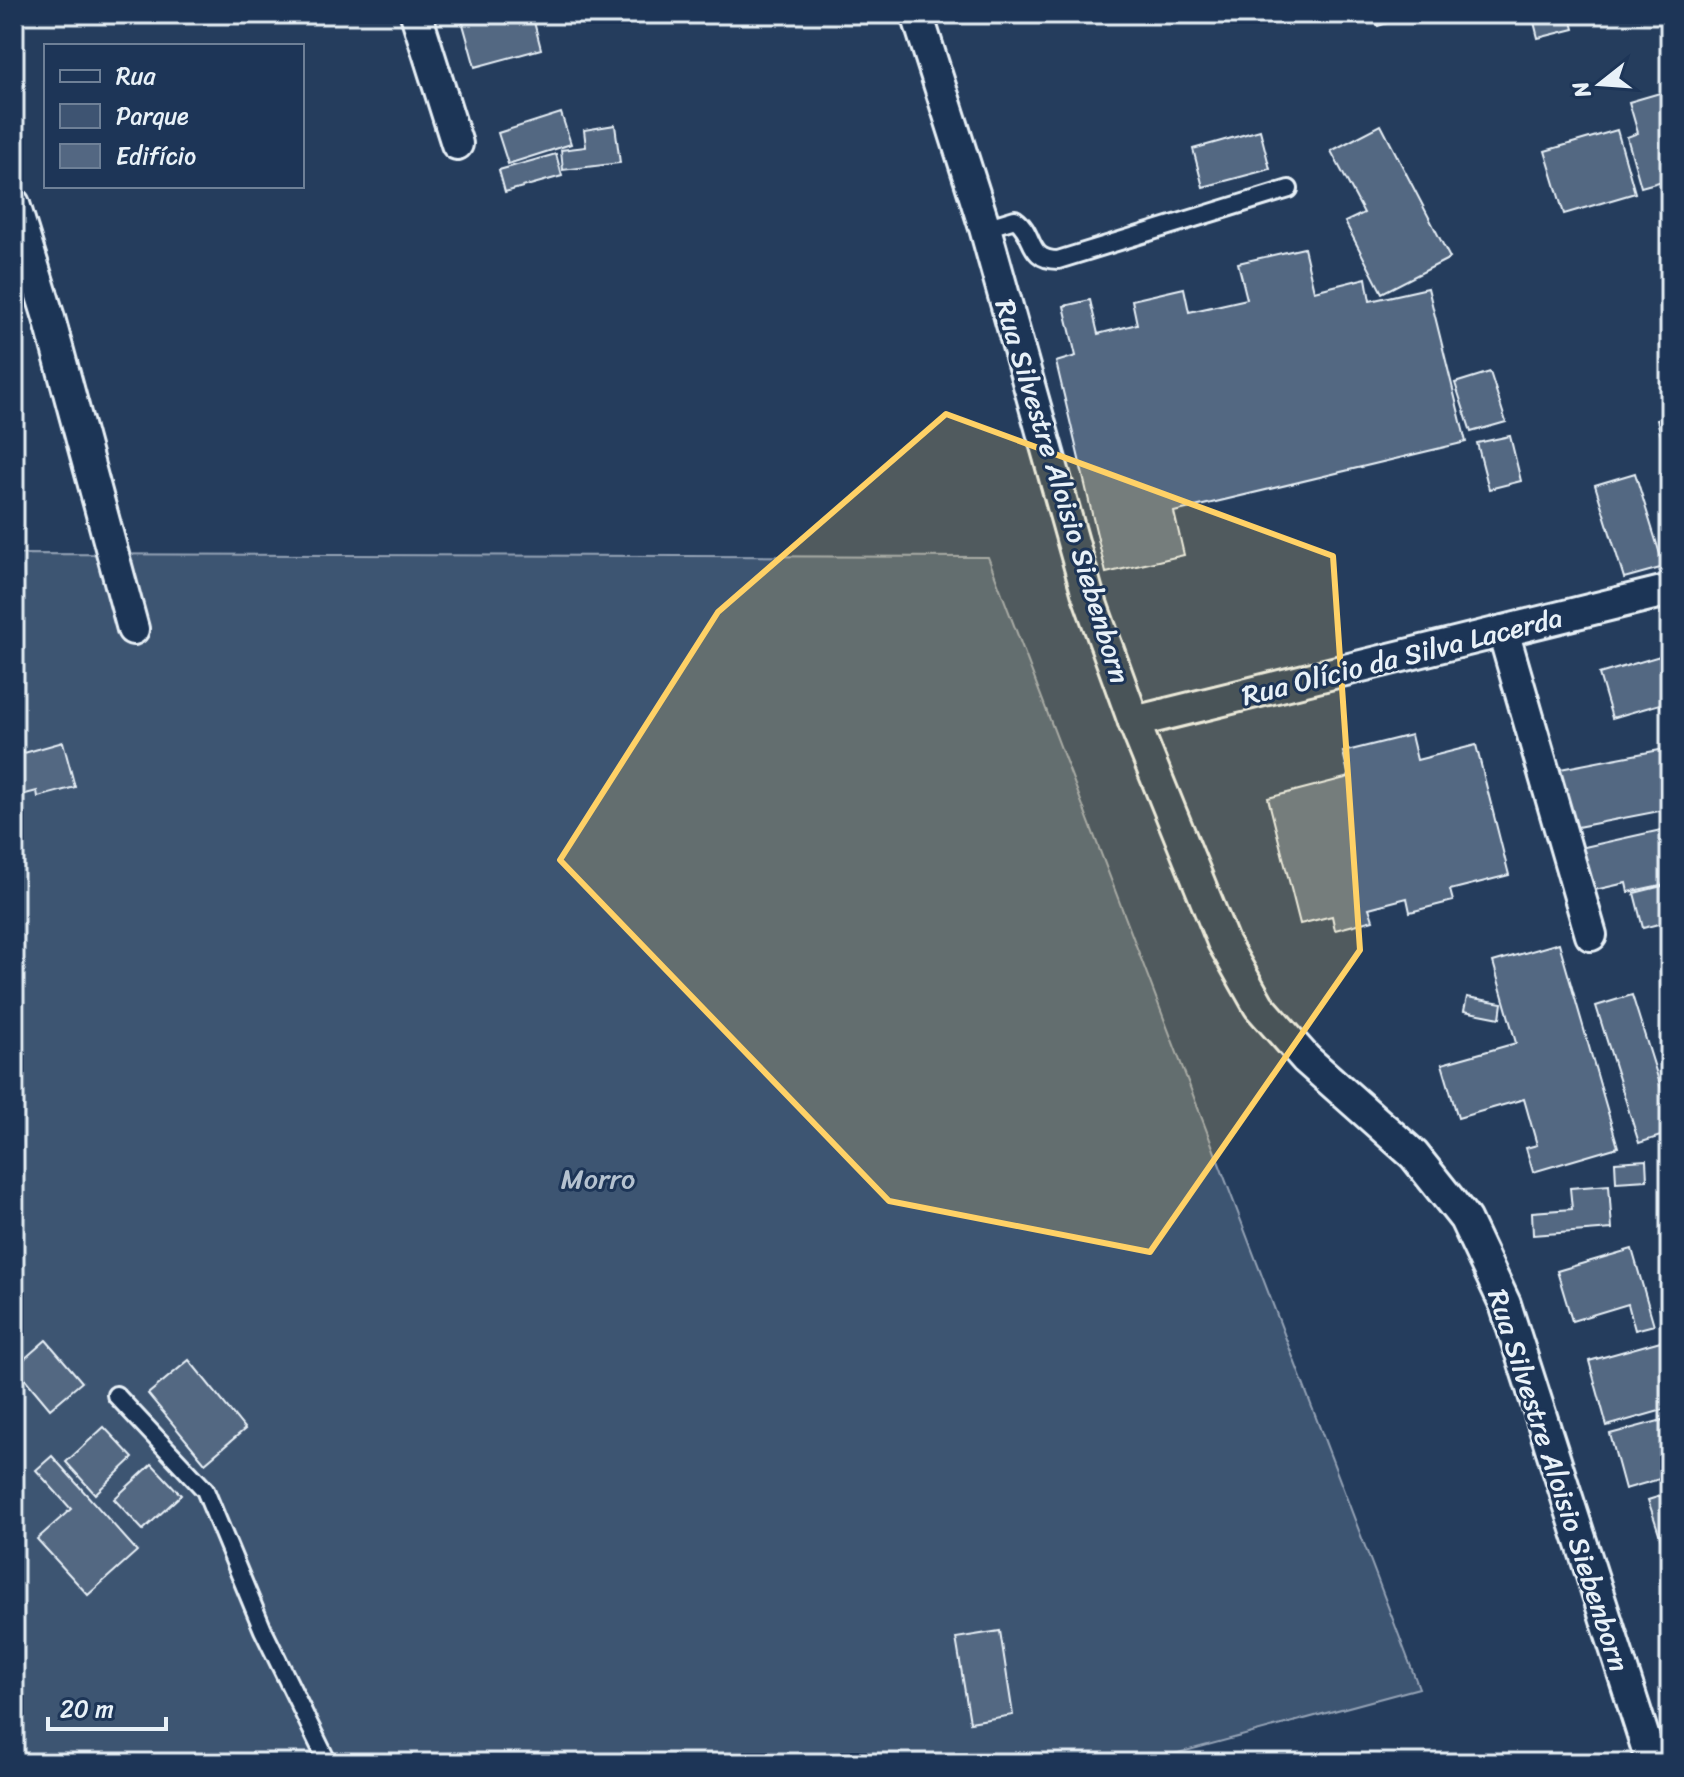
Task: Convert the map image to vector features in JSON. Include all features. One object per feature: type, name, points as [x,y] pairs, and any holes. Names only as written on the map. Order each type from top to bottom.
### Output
[{"type":"street","points":[[416,14],[457,144]]},
{"type":"street","name":"Rua Silvestre Aloisio Siebenborn","points":[[917,14],[985,228],[1087,592],[1134,722],[1223,942],[1259,1006],[1306,1059],[1414,1155],[1465,1219],[1505,1304],[1652,1763]]},
{"type":"street","points":[[14,204],[49,318],[133,629]]},
{"type":"street","name":"Rua Olício da Silva Lacerda","points":[[1134,722],[1670,590]]},
{"type":"street","points":[[1503,631],[1591,935]]},
{"type":"lane","points":[[985,228],[1015,219],[1022,224],[1037,254],[1044,260],[1058,260],[1289,189]]},
{"type":"lane","points":[[116,1395],[205,1490],[263,1630],[328,1763]]},
{"type":"highlighted area","points":[[946,414],[1333,556],[1360,950],[1150,1252],[889,1201],[560,860],[718,612]]},
{"type":"green space","name":"Morro","points":[[14,554],[988,557],[1419,1688],[1141,1763],[14,1763]]},
{"type":"building","points":[[473,14],[532,14],[541,49],[475,67],[461,17]]},
{"type":"building","points":[[1374,14],[1414,14],[1378,26]]},
{"type":"building","points":[[1532,14],[1570,14],[1574,29],[1538,38]]},
{"type":"building","points":[[1670,90],[1670,179],[1641,187],[1627,137],[1638,133],[1629,102]]},
{"type":"building","points":[[561,113],[571,144],[508,164],[498,133]]},
{"type":"building","points":[[615,125],[620,163],[563,170],[561,150],[586,147],[584,130]]},
{"type":"building","points":[[1381,125],[1450,258],[1382,293],[1345,222],[1364,213],[1331,151]]},
{"type":"building","points":[[1260,130],[1270,169],[1203,187],[1193,149]]},
{"type":"building","points":[[1617,130],[1635,193],[1564,214],[1545,151]]},
{"type":"building","points":[[556,154],[562,176],[505,192],[499,170]]},
{"type":"building","points":[[1304,248],[1314,291],[1366,278],[1370,301],[1428,288],[1466,442],[1174,512],[1184,555],[1106,573],[1056,362],[1076,356],[1064,306],[1090,300],[1098,334],[1137,324],[1132,300],[1184,288],[1189,312],[1247,299],[1238,263]]},
{"type":"building","points":[[1490,372],[1506,422],[1471,432],[1455,383]]},
{"type":"building","points":[[1670,416],[1670,466],[1669,466],[1657,420]]},
{"type":"building","points":[[1510,436],[1521,481],[1489,489],[1477,443]]},
{"type":"building","points":[[1635,473],[1664,567],[1624,578],[1595,485]]},
{"type":"building","points":[[1670,653],[1670,708],[1662,710],[1660,704],[1612,718],[1599,674]]},
{"type":"building","points":[[1411,735],[1417,760],[1476,745],[1509,875],[1450,890],[1453,901],[1410,912],[1407,898],[1369,908],[1373,920],[1335,930],[1332,916],[1300,924],[1268,798],[1349,777],[1343,752]]},
{"type":"building","points":[[63,742],[75,787],[38,797],[37,791],[14,797],[14,752],[23,750],[24,753]]},
{"type":"building","points":[[1670,748],[1670,809],[1572,828],[1560,769]]},
{"type":"building","points":[[1670,828],[1670,873],[1667,874],[1670,883],[1628,892],[1626,883],[1590,891],[1580,848]]},
{"type":"building","points":[[1670,884],[1670,921],[1643,928],[1634,893]]},
{"type":"building","points":[[1559,943],[1618,1147],[1533,1172],[1526,1148],[1537,1145],[1524,1099],[1458,1118],[1442,1064],[1516,1043],[1493,962]]},
{"type":"building","points":[[1632,995],[1670,1116],[1670,1133],[1639,1143],[1596,1006]]},
{"type":"building","points":[[1467,997],[1502,1003],[1500,1018],[1464,1011]]},
{"type":"building","points":[[1646,1160],[1647,1180],[1616,1182],[1615,1162]]},
{"type":"building","points":[[1609,1185],[1612,1229],[1533,1235],[1532,1212],[1572,1209],[1570,1188]]},
{"type":"building","points":[[1632,1249],[1654,1325],[1635,1330],[1628,1304],[1572,1321],[1557,1271]]},
{"type":"building","points":[[1670,1303],[1670,1342],[1659,1306]]},
{"type":"building","points":[[46,1340],[82,1382],[50,1409],[15,1367]]},
{"type":"building","points":[[1664,1340],[1670,1362],[1670,1408],[1607,1426],[1589,1361]]},
{"type":"building","points":[[189,1360],[245,1429],[205,1463],[148,1394]]},
{"type":"building","points":[[1670,1418],[1670,1476],[1625,1489],[1610,1434]]},
{"type":"building","points":[[104,1427],[133,1458],[95,1494],[66,1462]]},
{"type":"building","points":[[52,1456],[137,1551],[88,1595],[37,1539],[71,1509],[36,1470]]},
{"type":"building","points":[[152,1464],[181,1495],[143,1530],[114,1499]]},
{"type":"building","points":[[1670,1493],[1670,1559],[1668,1560],[1648,1500]]},
{"type":"building","points":[[1000,1631],[1013,1715],[970,1722],[956,1638]]}]
